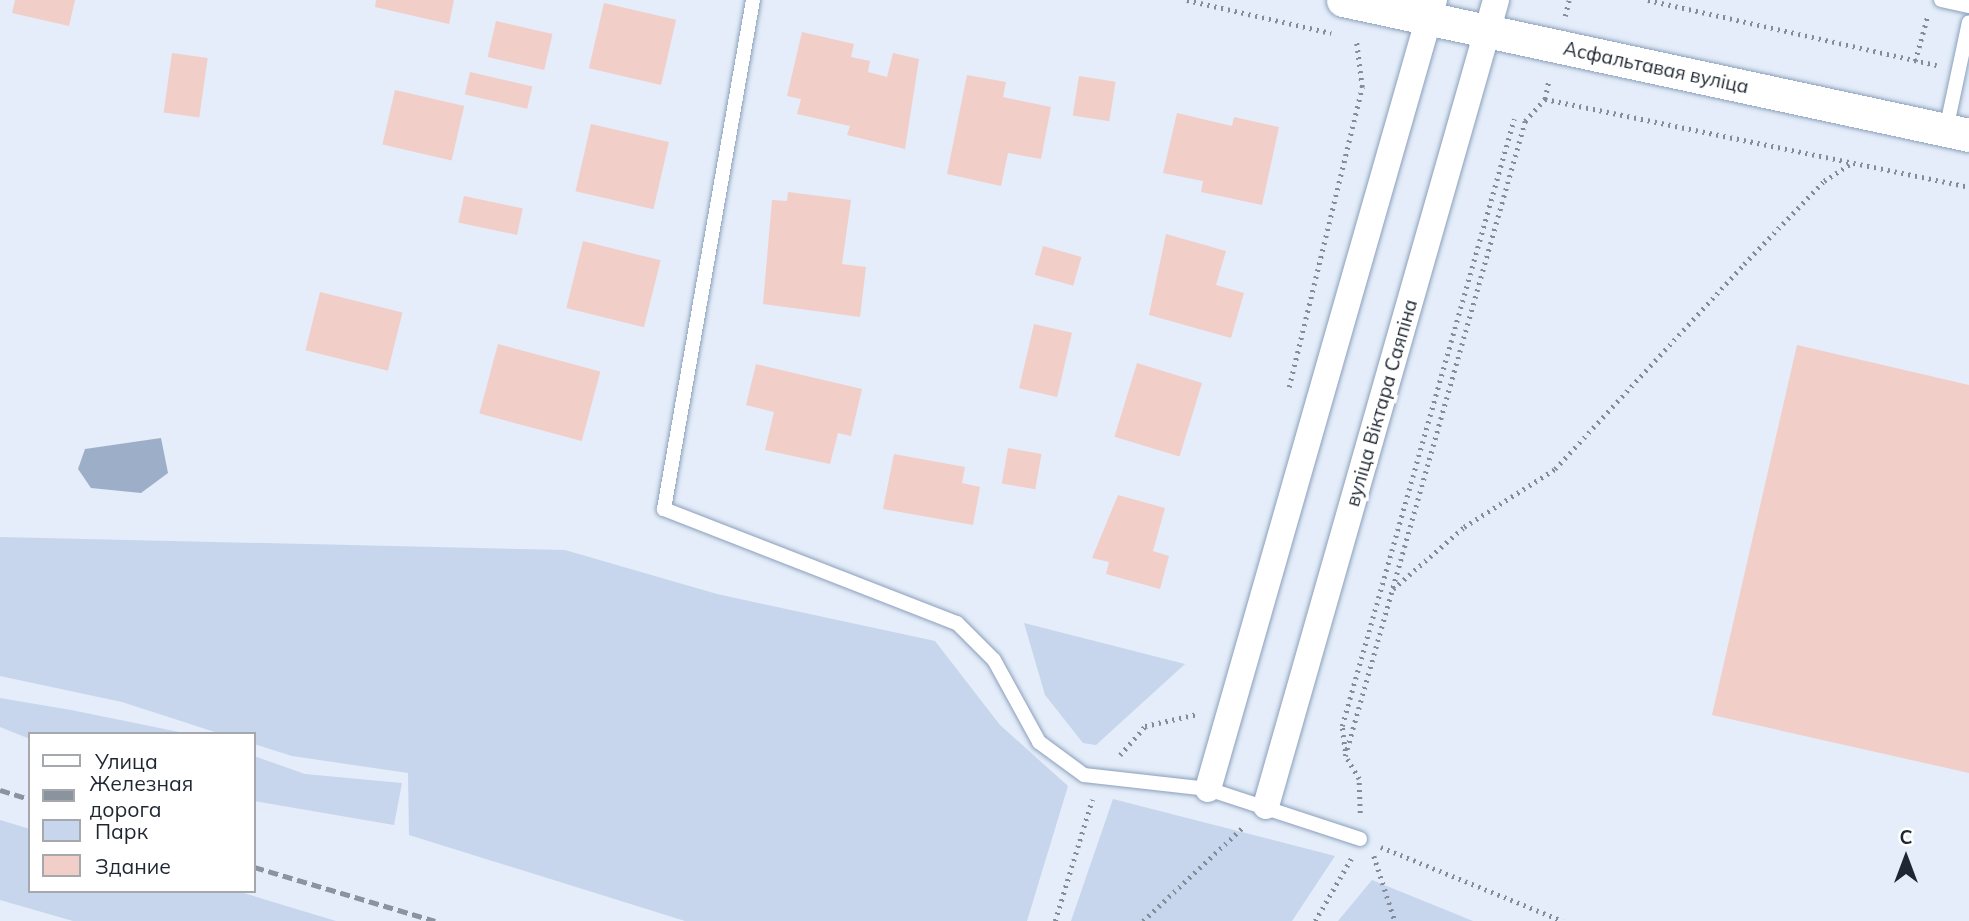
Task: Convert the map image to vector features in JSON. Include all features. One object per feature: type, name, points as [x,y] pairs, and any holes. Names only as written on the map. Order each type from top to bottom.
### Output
[{"type":"street","name":"Асфальтавая вуліца","points":[[1343,0],[1492,15],[1958,132]]},
{"type":"street","points":[[1208,789],[1432,10]]},
{"type":"street","name":"вуліца Віктара Саяпіна","points":[[1266,806],[1492,15]]},
{"type":"lane","points":[[753,0],[664,509],[957,623],[994,660],[1039,742],[1098,779],[1208,789],[1360,839]]},
{"type":"lane","points":[[1941,0],[1969,6]]},
{"type":"lane","points":[[1958,132],[1960,69],[1969,22]]},
{"type":"path","points":[[1187,0],[1359,39],[1362,87],[1286,398]]},
{"type":"path","points":[[1648,0],[1914,61],[1960,69]]},
{"type":"path","points":[[1914,61],[1928,12]]},
{"type":"path","points":[[1346,756],[1525,121],[1545,99],[1969,187]]},
{"type":"path","points":[[1359,779],[1346,756],[1342,726],[1514,119]]},
{"type":"path","points":[[1392,590],[1464,527],[1555,469],[1824,181],[1852,163]]},
{"type":"path","points":[[1055,921],[1098,779],[1145,726],[1199,714]]},
{"type":"path","points":[[1143,921],[1266,806]]},
{"type":"path","points":[[1360,839],[1381,865],[1395,921]]},
{"type":"path","points":[[1360,839],[1563,921]]},
{"type":"green space","points":[[0,537],[565,550],[717,594],[935,641],[1000,725],[1068,786],[1027,921],[685,921],[409,835],[408,773],[292,756],[256,745],[256,732],[215,732],[122,702],[0,676]]},
{"type":"green space","points":[[1024,623],[1185,664],[1096,745],[1083,743],[1045,695]]},
{"type":"green space","points":[[0,698],[179,732],[28,732],[28,738],[0,727]]},
{"type":"green space","points":[[256,757],[305,774],[402,783],[394,825],[256,801]]},
{"type":"green space","points":[[1113,799],[1335,856],[1292,921],[1071,921]]},
{"type":"green space","points":[[0,820],[28,828],[28,893],[244,893],[336,921],[73,921],[0,900]]},
{"type":"green space","points":[[1372,880],[1473,921],[1338,921]]},
{"type":"shaded area","points":[[161,438],[168,473],[141,493],[91,488],[78,469],[85,449]]},
{"type":"building","points":[[15,0],[75,0],[69,26],[12,13]]},
{"type":"building","points":[[376,0],[454,0],[449,24],[375,7]]},
{"type":"building","points":[[604,3],[676,20],[661,85],[589,68]]},
{"type":"building","points":[[496,21],[553,34],[544,70],[488,57]]},
{"type":"building","points":[[802,32],[854,44],[851,57],[870,61],[868,72],[887,77],[893,53],[919,59],[905,149],[847,135],[850,126],[797,114],[801,99],[787,96]]},
{"type":"building","points":[[172,53],[208,58],[199,117],[164,112]]},
{"type":"building","points":[[470,72],[532,86],[527,109],[465,94]]},
{"type":"building","points":[[967,75],[1006,82],[1003,97],[1051,107],[1041,159],[1008,153],[1001,186],[947,174]]},
{"type":"building","points":[[1079,76],[1116,82],[1109,121],[1073,116]]},
{"type":"building","points":[[395,90],[464,106],[452,161],[382,145]]},
{"type":"building","points":[[1177,113],[1232,126],[1234,117],[1279,127],[1262,205],[1201,192],[1203,181],[1163,173]]},
{"type":"building","points":[[591,124],[669,142],[653,209],[575,191]]},
{"type":"building","points":[[788,192],[851,200],[842,264],[866,267],[860,317],[763,304],[772,200],[787,201]]},
{"type":"building","points":[[464,196],[523,208],[517,235],[458,222]]},
{"type":"building","points":[[1166,234],[1226,251],[1216,285],[1244,293],[1231,338],[1149,315]]},
{"type":"building","points":[[583,241],[661,260],[644,327],[566,308]]},
{"type":"building","points":[[1043,246],[1081,257],[1073,286],[1035,275]]},
{"type":"building","points":[[320,292],[402,313],[388,371],[305,350]]},
{"type":"building","points":[[1034,324],[1072,333],[1057,397],[1019,388]]},
{"type":"building","points":[[498,344],[600,371],[582,441],[479,414]]},
{"type":"building","points":[[1797,345],[1969,385],[1969,773],[1712,715]]},
{"type":"building","points":[[1137,363],[1202,383],[1180,457],[1114,437]]},
{"type":"building","points":[[756,364],[862,389],[851,436],[838,433],[830,464],[765,450],[774,412],[746,405]]},
{"type":"building","points":[[1008,448],[1041,454],[1035,489],[1002,483]]},
{"type":"building","points":[[894,454],[965,467],[962,483],[980,487],[973,525],[883,509]]},
{"type":"building","points":[[1118,495],[1165,508],[1153,551],[1169,556],[1160,589],[1106,574],[1109,562],[1092,558]]},
{"type":"railway","points":[[0,790],[28,798]]},
{"type":"railway","points":[[256,868],[435,921]]}]
